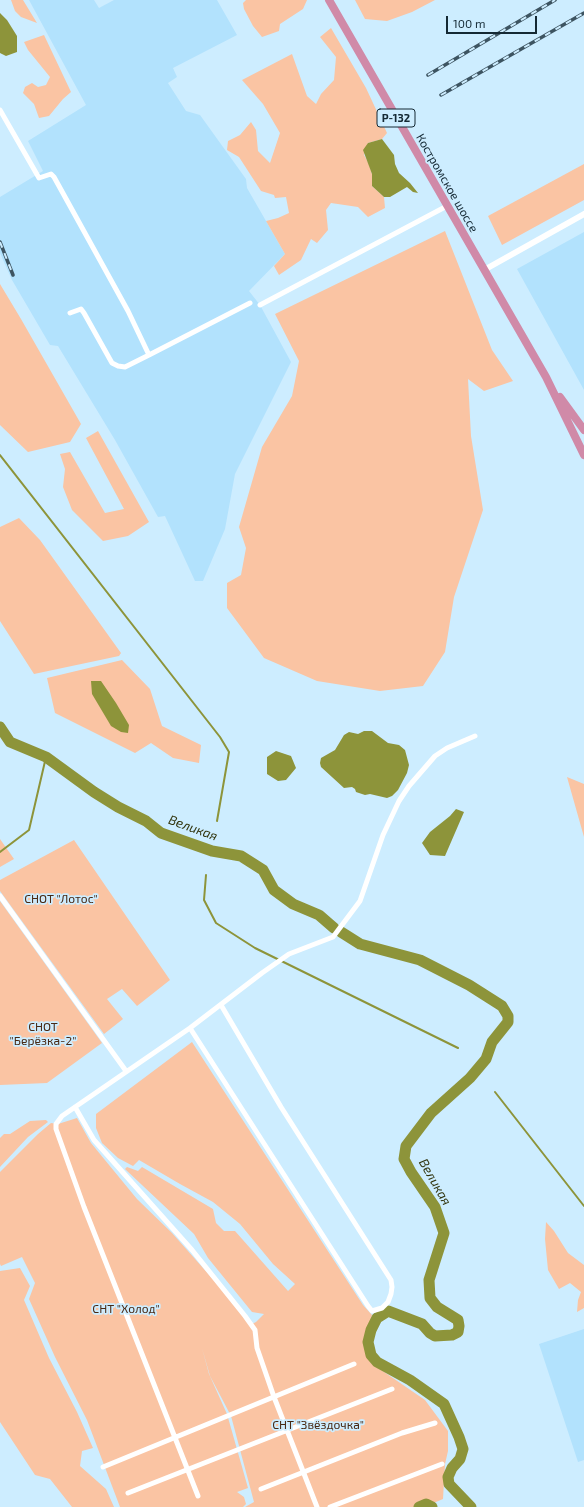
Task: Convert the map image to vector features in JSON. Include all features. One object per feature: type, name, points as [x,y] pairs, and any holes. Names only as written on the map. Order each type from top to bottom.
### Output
[{"type":"highway","name":"Костромское шоссе","points":[[328,0],[546,377]]},
{"type":"highway","name":"Р-132","points":[[546,377],[584,430]]},
{"type":"highway","name":"Р-132","points":[[546,377],[584,455]]},
{"type":"street","points":[[0,110],[39,178],[51,174],[54,177],[128,311],[149,355]]},
{"type":"street","points":[[260,305],[447,206]]},
{"type":"street","points":[[484,270],[584,214]]},
{"type":"street","points":[[70,313],[81,309],[112,363],[125,367],[250,303]]},
{"type":"street","points":[[198,1496],[84,1207],[56,1129],[56,1124],[58,1119],[190,1028],[289,954],[330,939],[360,901],[383,835],[399,802],[409,786],[435,756],[447,748],[475,736]]},
{"type":"street","points":[[0,896],[126,1071]]},
{"type":"street","points":[[190,1028],[368,1306],[372,1311],[382,1308],[388,1302],[391,1294],[391,1280],[281,1106],[221,1005]]},
{"type":"street","points":[[75,1107],[94,1140],[164,1217],[255,1330],[258,1348],[274,1397],[318,1507]]},
{"type":"street","points":[[103,1467],[354,1364]]},
{"type":"street","points":[[128,1493],[392,1389]]},
{"type":"street","points":[[261,1489],[402,1433],[435,1423]]},
{"type":"street","points":[[330,1507],[442,1464]]},
{"type":"shaded area","points":[[29,0],[94,0],[99,8],[114,0],[217,0],[237,35],[173,68],[177,77],[168,83],[186,111],[200,115],[246,179],[247,188],[285,254],[249,291],[260,305],[291,362],[235,474],[225,529],[203,581],[195,581],[165,516],[158,517],[115,440],[58,346],[50,345],[12,280],[0,253],[0,197],[43,171],[28,141],[86,105]]},
{"type":"shaded area","points":[[0,13],[7,20],[17,36],[17,52],[6,56],[0,53]]},
{"type":"shaded area","points":[[382,139],[394,155],[395,164],[399,173],[418,193],[413,192],[407,187],[390,197],[384,197],[372,186],[372,174],[363,150],[368,143]]},
{"type":"shaded area","points":[[584,232],[584,390],[517,269]]},
{"type":"shaded area","points":[[91,681],[101,681],[129,725],[128,733],[121,732],[111,726],[92,694]]},
{"type":"shaded area","points":[[364,731],[372,731],[388,743],[399,745],[405,750],[409,765],[407,773],[398,790],[392,796],[387,798],[370,794],[365,795],[356,792],[352,787],[344,788],[321,767],[321,758],[335,750],[344,735],[349,732],[358,734]]},
{"type":"shaded area","points":[[276,751],[291,756],[296,768],[286,780],[278,781],[267,774],[267,757]]},
{"type":"shaded area","points":[[456,809],[464,812],[445,856],[430,855],[422,843],[430,832],[450,816]]},
{"type":"shaded area","points":[[584,1329],[584,1460],[578,1462],[539,1344]]},
{"type":"green space","points":[[11,0],[23,0],[37,23],[21,17],[15,11]]},
{"type":"green space","points":[[246,0],[307,0],[303,9],[280,24],[279,31],[262,37],[253,26],[244,9],[243,3]]},
{"type":"green space","points":[[355,0],[435,0],[412,12],[387,21],[365,19]]},
{"type":"green space","points":[[331,28],[366,88],[387,133],[382,139],[368,143],[364,155],[372,174],[372,186],[384,197],[385,208],[368,217],[358,207],[331,203],[326,210],[328,230],[317,243],[311,239],[301,260],[279,275],[274,266],[285,254],[266,221],[289,213],[286,197],[275,198],[274,195],[261,191],[239,157],[227,150],[228,141],[240,135],[251,122],[256,130],[258,151],[270,163],[280,133],[263,104],[242,80],[292,54],[307,96],[316,104],[321,94],[334,80],[336,57],[320,37]]},
{"type":"green space","points":[[44,35],[71,92],[49,116],[39,118],[34,104],[23,93],[25,87],[32,83],[38,87],[46,85],[50,77],[28,50],[24,42]]},
{"type":"green space","points":[[584,164],[584,200],[502,245],[488,216]]},
{"type":"green space","points":[[445,231],[492,350],[513,381],[484,391],[468,379],[471,436],[483,510],[454,597],[445,652],[423,686],[380,691],[317,681],[264,658],[227,608],[227,583],[241,575],[246,548],[239,527],[262,447],[292,396],[299,361],[275,314]]},
{"type":"green space","points":[[0,284],[81,424],[70,442],[28,452],[0,425]]},
{"type":"green space","points":[[98,431],[149,522],[128,536],[103,541],[72,510],[63,487],[65,469],[60,454],[70,452],[105,513],[124,509],[86,438]]},
{"type":"green space","points":[[19,518],[40,540],[121,653],[119,656],[34,674],[0,621],[0,527]]},
{"type":"green space","points":[[122,660],[150,689],[162,726],[201,745],[199,763],[173,758],[151,743],[135,753],[55,713],[47,678]]},
{"type":"green space","points":[[567,777],[584,784],[584,837]]},
{"type":"green space","points":[[0,839],[14,859],[0,867]]},
{"type":"green space","name":"СНОТ \"Лотос\"","points":[[74,840],[170,980],[137,1006],[122,989],[107,999],[123,1019],[104,1034],[0,891],[0,880]]},
{"type":"green space","name":"СНОТ \"Берёзка-2\"","points":[[0,901],[102,1043],[47,1083],[0,1085]]},
{"type":"green space","points":[[192,1042],[363,1305],[372,1315],[365,1346],[371,1363],[425,1400],[448,1431],[448,1451],[445,1464],[443,1499],[424,1507],[245,1507],[254,1502],[231,1416],[210,1376],[202,1348],[209,1374],[227,1414],[248,1488],[237,1492],[244,1497],[246,1504],[243,1507],[120,1507],[87,1420],[55,1357],[29,1299],[35,1283],[22,1257],[1,1266],[0,1264],[0,1172],[51,1123],[58,1124],[77,1118],[91,1143],[137,1199],[172,1233],[227,1295],[250,1325],[256,1322],[264,1314],[252,1312],[208,1258],[194,1234],[125,1169],[127,1167],[138,1171],[142,1167],[213,1209],[216,1223],[224,1231],[235,1231],[288,1291],[295,1284],[273,1264],[240,1224],[213,1202],[139,1160],[133,1166],[118,1158],[102,1143],[96,1128],[96,1114]]},
{"type":"green space","points":[[46,1120],[48,1122],[28,1137],[0,1167],[0,1138],[4,1134],[10,1134],[30,1121]]},
{"type":"green space","points":[[546,1222],[554,1231],[568,1253],[584,1265],[584,1308],[577,1312],[578,1300],[581,1292],[570,1283],[559,1289],[548,1270],[545,1239]]},
{"type":"green space","points":[[20,1268],[30,1286],[24,1300],[49,1358],[77,1412],[93,1448],[82,1451],[80,1466],[106,1489],[114,1507],[72,1507],[50,1479],[35,1475],[0,1422],[0,1271]]},
{"type":"waterway","points":[[0,455],[220,737],[229,752],[217,821]]},
{"type":"waterway","name":"Великая","points":[[0,727],[10,742],[46,757],[94,792],[118,807],[146,821],[161,833],[212,851],[241,856],[263,870],[274,890],[293,904],[319,915],[334,928]]},
{"type":"waterway","points":[[0,852],[29,830],[46,757]]},
{"type":"waterway","points":[[206,875],[204,900],[216,923],[255,948],[458,1048]]},
{"type":"waterway","name":"Великая","points":[[341,932],[360,944],[420,960],[469,985],[502,1006],[508,1016],[508,1022],[492,1042],[486,1059],[470,1078],[431,1113],[406,1146],[404,1159],[435,1207],[444,1233],[429,1280],[430,1298],[437,1307],[458,1320],[458,1332],[452,1335],[435,1336],[422,1324],[388,1311],[377,1318],[371,1330],[368,1342],[371,1355],[377,1362],[410,1380],[444,1404],[463,1449],[460,1459],[452,1468],[448,1477],[449,1484],[471,1507]]},
{"type":"waterway","points":[[495,1092],[584,1206]]},
{"type":"waterway","name":"Великая","points":[[419,1507],[426,1504],[432,1507]]},
{"type":"railway","points":[[428,75],[555,0]]},
{"type":"railway","points":[[441,95],[584,13]]},
{"type":"railway","points":[[0,242],[13,275]]},
{"type":"park label","name":"СНТ \"Холод\"","points":[[126,1309]]},
{"type":"park label","name":"СНТ \"Звёздочка\"","points":[[318,1425]]}]
